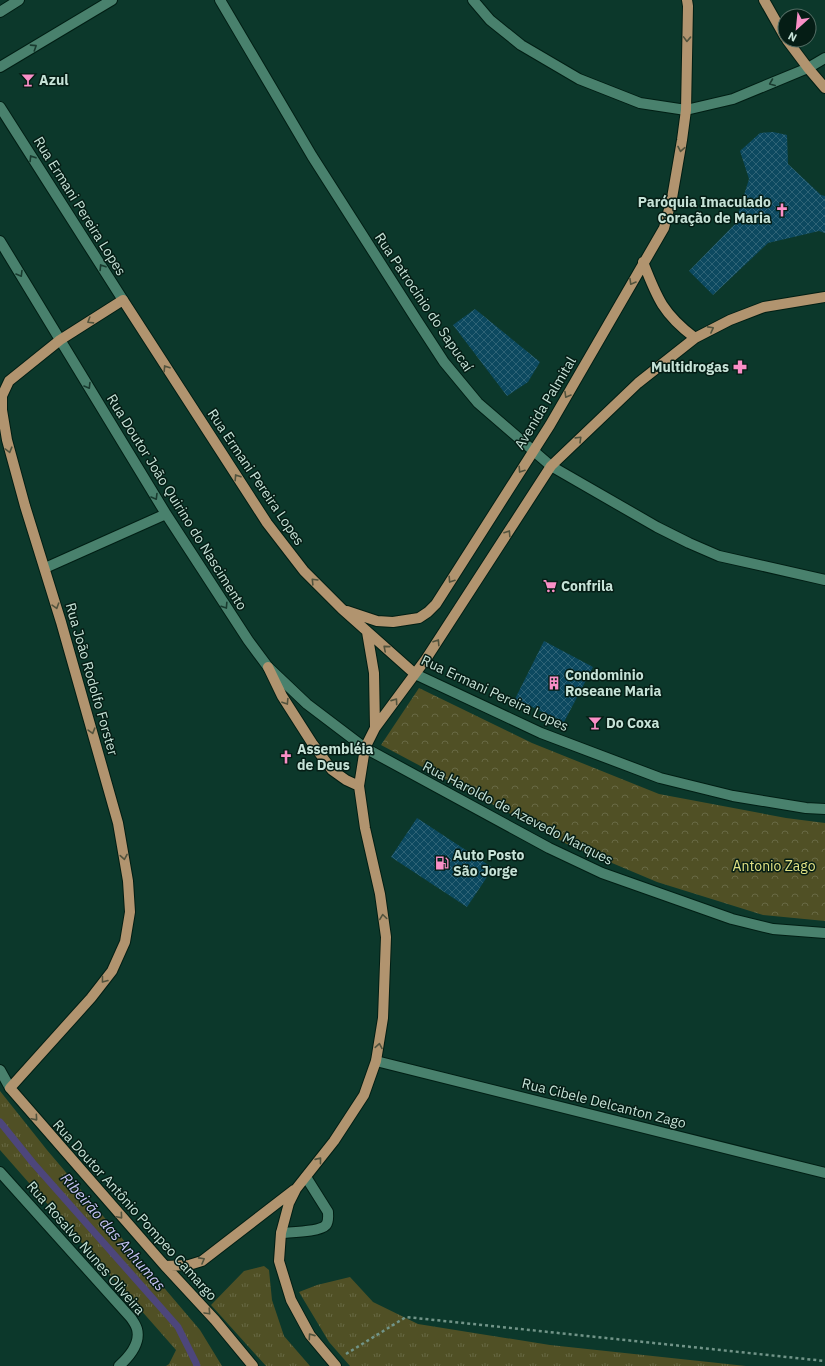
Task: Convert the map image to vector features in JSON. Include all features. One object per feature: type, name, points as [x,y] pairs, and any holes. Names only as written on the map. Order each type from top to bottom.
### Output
[{"type":"main road","name":"Avenida Palmital","points":[[342,609],[376,621],[393,622],[418,618],[428,612],[436,604],[534,451],[664,228],[680,154],[686,110],[687,0]]},
{"type":"main road","points":[[764,0],[777,23]]},
{"type":"main road","points":[[793,48],[825,88]]},
{"type":"main road","points":[[644,262],[656,294],[666,310],[679,326],[694,338]]},
{"type":"main road","points":[[334,1364],[310,1334],[291,1300],[280,1261],[281,1233],[289,1203],[296,1189],[334,1141],[364,1095],[376,1061],[383,1018],[386,936],[380,894],[365,828],[359,786],[365,748],[375,728],[415,674],[551,466],[638,383],[694,338],[730,320],[764,307],[825,297]]},
{"type":"main road","name":"Rua João Rodolfo Forster","points":[[10,1088],[91,998],[112,971],[125,942],[130,912],[128,881],[118,823],[7,440],[2,410],[2,396],[8,381],[60,340],[123,300]]},
{"type":"main road","name":"Rua Ermani Pereira Lopes","points":[[123,300],[267,523],[304,571],[342,609],[415,674]]},
{"type":"main road","points":[[367,632],[374,673],[375,728]]},
{"type":"main road","points":[[268,667],[312,743],[332,770],[346,780],[359,786]]},
{"type":"main road","name":"Rua Doutor Antônio Pompeo Camargo","points":[[10,1088],[165,1266],[215,1320],[252,1366]]},
{"type":"main road","points":[[165,1266],[189,1266],[202,1261],[296,1189]]},
{"type":"street","points":[[0,12],[19,0]]},
{"type":"street","points":[[0,67],[112,0]]},
{"type":"street","name":"Rua Patrocínio do Sapucaí","points":[[220,0],[312,156],[444,362],[478,404],[551,466],[657,527],[719,556],[825,580]]},
{"type":"street","points":[[473,0],[490,20],[521,46],[579,79],[640,103],[686,110],[733,99],[808,68],[825,58]]},
{"type":"street","name":"Rua Ermani Pereira Lopes","points":[[0,107],[123,300]]},
{"type":"street","name":"Rua Doutor João Quirino do Nascimento","points":[[0,241],[166,514],[248,640],[268,667],[307,704],[365,748]]},
{"type":"street","points":[[45,568],[166,514]]},
{"type":"street","name":"Rua Ermani Pereira Lopes","points":[[415,674],[541,733],[660,778],[733,796],[825,809]]},
{"type":"street","name":"Rua Haroldo de Azevedo Marques","points":[[365,748],[536,841],[602,873],[732,919],[773,929],[825,933]]},
{"type":"street","name":"Rua Cibele Delcanton Zago","points":[[376,1061],[825,1173]]},
{"type":"street","name":"Rua Doutor Antônio Pompeo Camargo","points":[[0,1070],[10,1088]]},
{"type":"street","name":"Rua Rosalvo Nunes Oliveira","points":[[0,1172],[131,1318],[138,1330],[138,1341],[130,1355],[119,1366]]},
{"type":"street","points":[[281,1233],[320,1229],[325,1225],[328,1219],[328,1212],[306,1176]]},
{"type":"path","points":[[334,1364],[406,1318],[825,1360]]},
{"type":"green space","name":"Antonio Zago","points":[[419,688],[532,743],[659,794],[786,818],[825,823],[825,921],[763,915],[657,882],[567,844],[381,745]]},
{"type":"green space","points":[[0,1091],[47,1150],[200,1330],[222,1366],[166,1366],[169,1364],[176,1350],[0,1150]]},
{"type":"green space","points":[[264,1266],[269,1270],[272,1300],[284,1336],[310,1366],[266,1366],[211,1305],[244,1271]]},
{"type":"green space","points":[[350,1277],[373,1302],[418,1324],[550,1345],[746,1366],[350,1366],[329,1342],[299,1292],[317,1285]]},
{"type":"building","name":"Paróquia Imaculado Coração de Maria","points":[[773,132],[787,135],[788,164],[821,195],[825,196],[825,233],[819,231],[768,243],[713,295],[689,271],[735,224],[749,179],[740,151],[760,133]]},
{"type":"building","points":[[475,309],[540,362],[528,382],[507,396],[453,325]]},
{"type":"building","name":"Condominio Roseane Maria","points":[[544,641],[593,667],[564,722],[515,699]]},
{"type":"building","name":"Auto Posto São Jorge","points":[[417,818],[493,868],[467,907],[391,857]]},
{"type":"waterway","name":"Ribeirão das Anhumas","points":[[0,1122],[33,1163],[178,1327],[197,1366]]},
{"type":"place","name":"Azul","points":[[28,80]]},
{"type":"place","name":"Paróquia Imaculado Coração de Maria","points":[[782,210]]},
{"type":"place","name":"Multidrogas","points":[[740,367]]},
{"type":"place","name":"Confrila","points":[[550,586]]},
{"type":"place","name":"Condominio Roseane Maria","points":[[554,683]]},
{"type":"place","name":"Do Coxa","points":[[595,723]]},
{"type":"place","name":"Assembléia de Deus","points":[[286,757]]},
{"type":"place","name":"Auto Posto São Jorge","points":[[442,863]]}]
